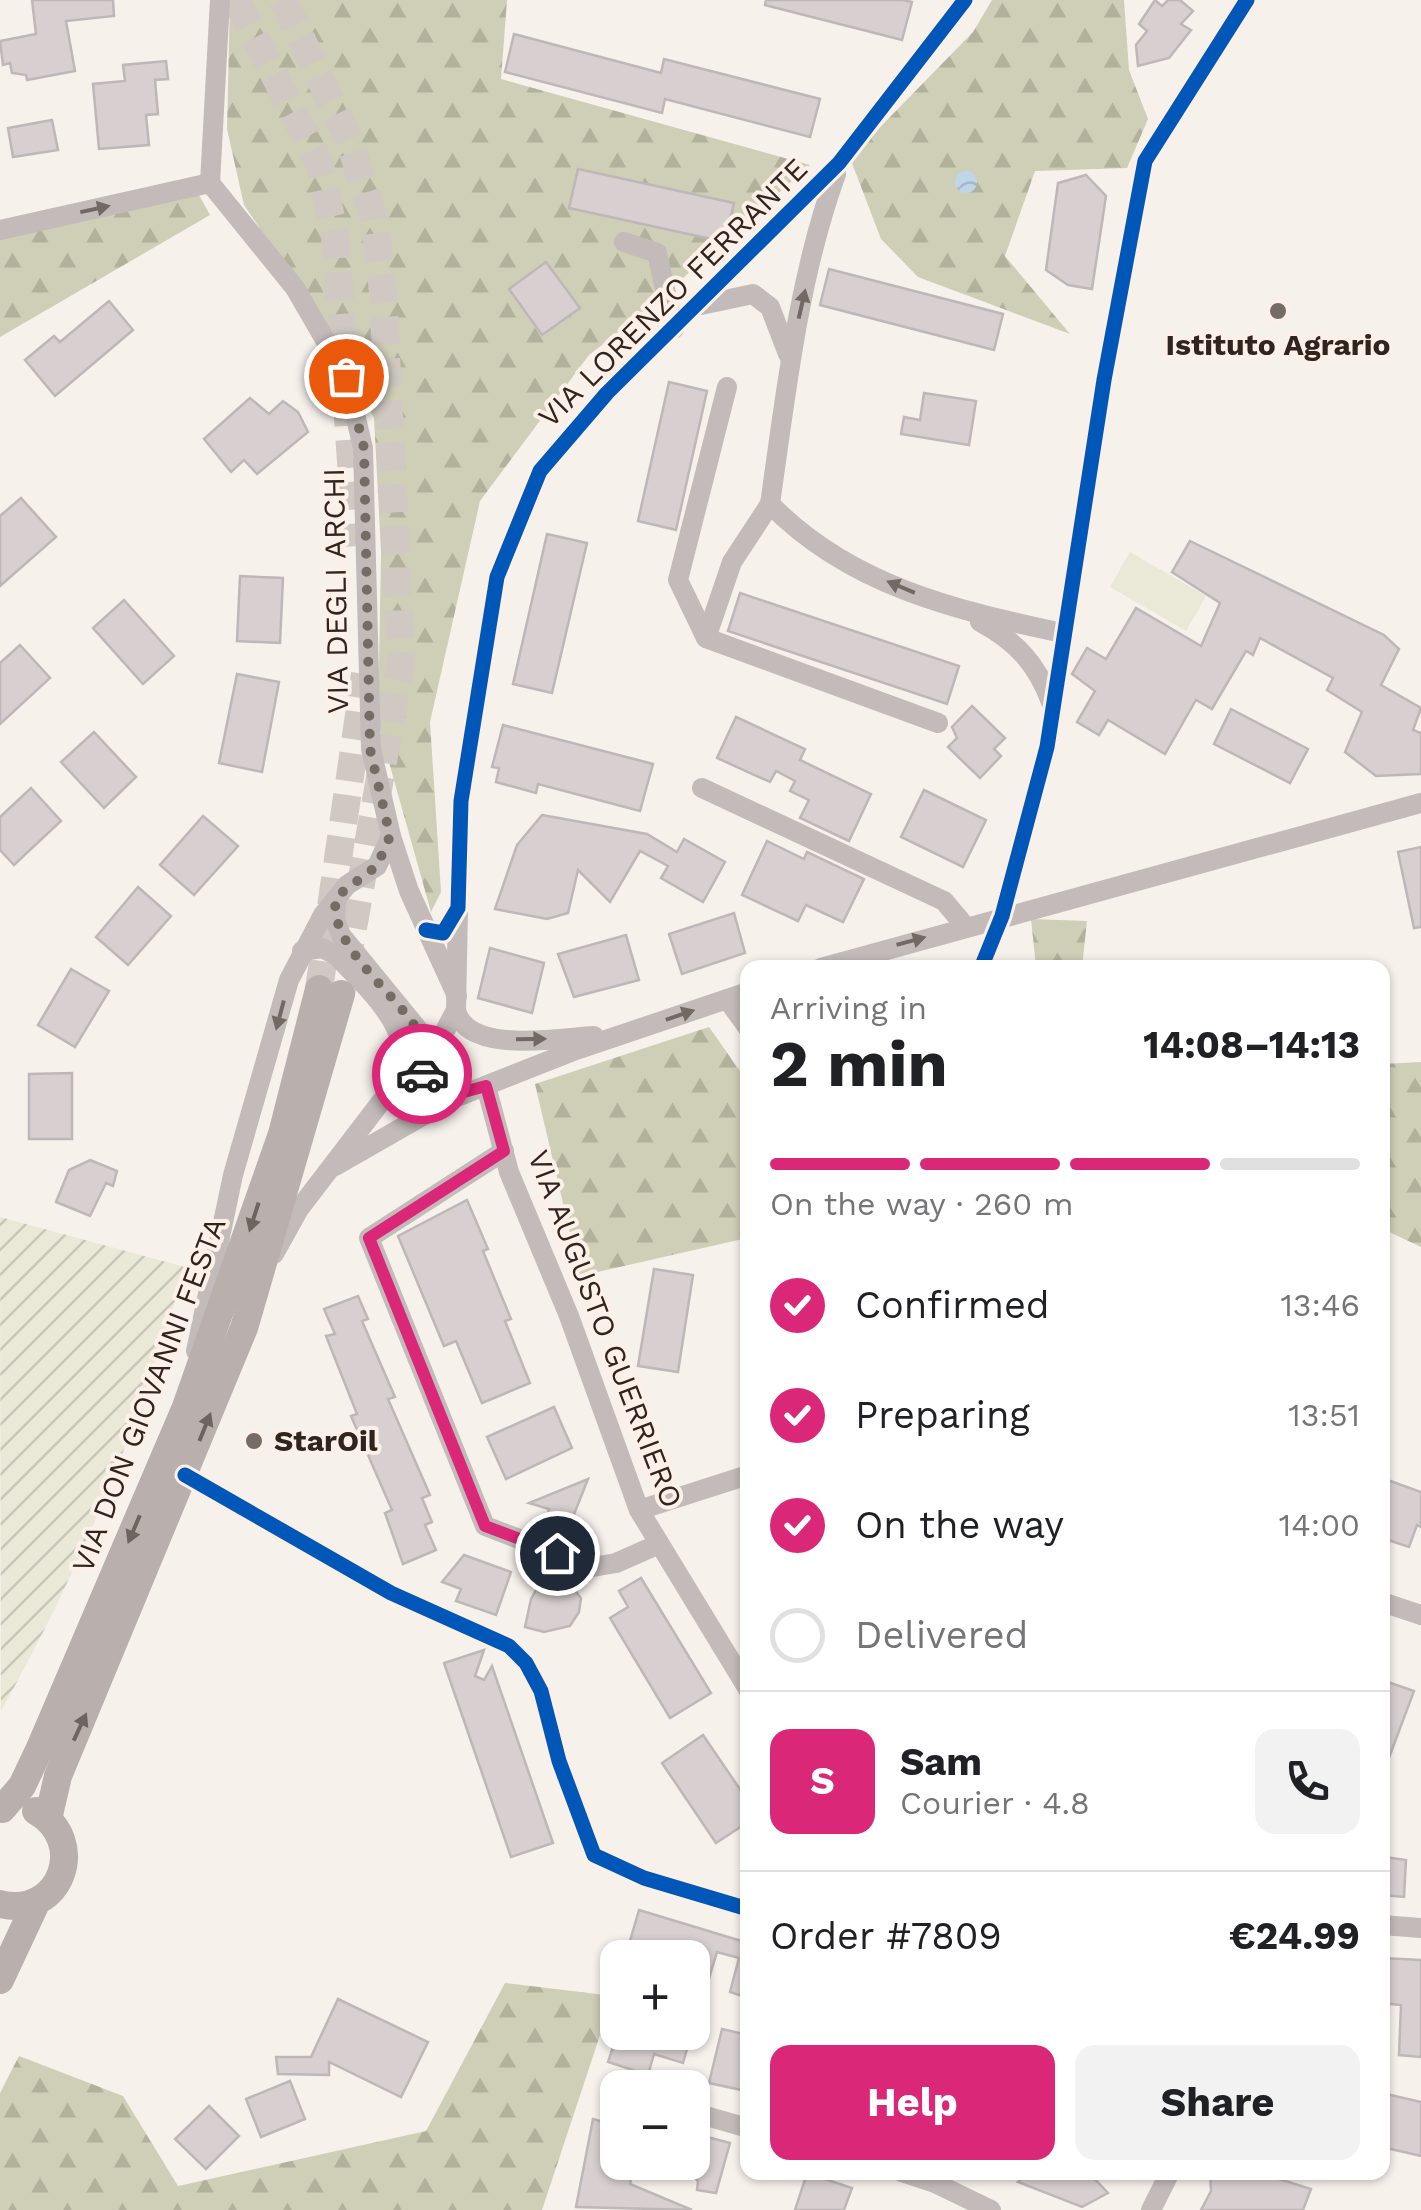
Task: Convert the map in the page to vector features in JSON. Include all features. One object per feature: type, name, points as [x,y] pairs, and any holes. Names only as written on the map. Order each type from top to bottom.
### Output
[{"type":"main road","name":"VIA DON GIOVANNI FESTA","points":[[1,1809],[22,1786],[40,1748],[186,1407],[330,992],[262,1272],[185,1476],[58,1776],[48,1818]]},
{"type":"main road","points":[[0,1980],[36,1903],[48,1895],[64,1871],[64,1842],[48,1818],[26,1808],[1,1809]]},
{"type":"main road","points":[[0,1904],[36,1903]]},
{"type":"street","points":[[0,230],[210,183],[220,0]]},
{"type":"street","name":"VIA LORENZO FERRANTE","points":[[457,1003],[461,801],[497,577],[540,471],[566,436],[839,164],[965,0]]},
{"type":"street","points":[[984,960],[1002,916],[1054,709],[1062,632],[1145,160],[1247,0]]},
{"type":"street","points":[[706,638],[732,562],[770,504],[790,366],[817,226],[839,164]]},
{"type":"street","name":"VIA DEGLI ARCHI","points":[[210,183],[295,288],[346,376],[364,448],[370,749],[390,836],[457,1003]]},
{"type":"street","points":[[624,242],[657,253],[674,329]]},
{"type":"street","points":[[700,305],[753,294],[770,307],[784,334],[790,366]]},
{"type":"street","points":[[727,386],[678,580],[706,638],[938,723]]},
{"type":"street","points":[[770,504],[830,556],[958,610],[1011,638],[1042,676],[1054,709]]},
{"type":"street","points":[[958,610],[1062,632]]},
{"type":"street","points":[[702,788],[944,901],[966,926]]},
{"type":"street","points":[[849,960],[1421,803]]},
{"type":"street","points":[[186,1407],[233,1174],[302,951],[336,897],[385,854],[390,836]]},
{"type":"street","points":[[365,875],[386,876],[409,891]]},
{"type":"street","points":[[336,897],[335,920],[341,935],[420,1034],[428,1052],[428,1065]]},
{"type":"street","points":[[426,930],[442,932],[458,908]]},
{"type":"street","points":[[262,1272],[298,1210],[336,1166],[400,1076],[404,1047],[402,1035],[383,1008],[336,955],[322,948],[302,951]]},
{"type":"street","points":[[336,1166],[452,1099],[620,1035],[737,996]]},
{"type":"street","points":[[452,1099],[433,1098],[408,1107],[407,1099],[457,1003]]},
{"type":"street","points":[[457,1003],[463,1026],[484,1038],[620,1035]]},
{"type":"street","name":"VIA AUGUSTO GUERRIERO","points":[[486,1086],[504,1151],[639,1510],[740,1676]]},
{"type":"street","points":[[504,1151],[369,1238],[485,1526],[593,1567],[616,1563],[660,1544]]},
{"type":"street","points":[[185,1476],[391,1593],[509,1646],[526,1664],[541,1691],[584,1837],[594,1856],[616,1868],[740,1907]]},
{"type":"street","points":[[639,1510],[740,1478]]},
{"type":"street","points":[[1390,1605],[1421,1616]]},
{"type":"street","points":[[1390,1926],[1421,1928]]},
{"type":"street","points":[[710,2117],[740,2126]]},
{"type":"street","points":[[928,2180],[991,2210]]},
{"type":"street","points":[[1151,2210],[1166,2180]]},
{"type":"shaded area","points":[[1130,552],[1206,596],[1186,631],[1110,587]]},
{"type":"shaded area","points":[[0,1217],[185,1267],[149,1383],[106,1495],[57,1604],[1,1711]]},
{"type":"green space","points":[[230,0],[507,0],[501,79],[810,165],[646,311],[589,355],[480,501],[430,722],[441,892],[431,912],[378,723],[381,552],[374,418],[329,330],[244,205],[227,129]]},
{"type":"green space","points":[[992,0],[1124,0],[1129,70],[1148,119],[1127,168],[1035,171],[1005,256],[1070,334],[918,277],[881,239],[850,158],[973,32]]},
{"type":"green space","points":[[198,193],[210,215],[0,337],[0,238]]},
{"type":"green space","points":[[1031,919],[1087,921],[1083,960],[1035,960]]},
{"type":"green space","points":[[709,1027],[740,1071],[740,1240],[580,1276],[535,1084]]},
{"type":"green space","points":[[1421,1062],[1421,1247],[1390,1232],[1390,1064]]},
{"type":"green space","points":[[505,1983],[600,1994],[600,2035],[542,2210],[0,2210],[0,2093],[19,2056],[123,2096],[178,2186],[426,2131]]},
{"type":"water","points":[[966,171],[974,174],[974,190],[966,193],[958,190],[955,182],[958,174]]},
{"type":"building","points":[[32,0],[113,0],[114,16],[66,21],[75,71],[27,80],[26,75],[12,73],[10,63],[3,65],[0,41],[36,34]]},
{"type":"building","points":[[766,0],[912,2],[902,40],[765,5]]},
{"type":"building","points":[[1155,0],[1162,6],[1168,0],[1180,0],[1193,11],[1181,24],[1191,30],[1169,58],[1138,66],[1136,45],[1147,31],[1139,24]]},
{"type":"building","points":[[514,34],[661,73],[664,59],[820,99],[810,137],[665,99],[662,113],[505,72]]},
{"type":"building","points":[[166,61],[168,79],[155,80],[158,114],[146,115],[149,145],[99,149],[93,84],[125,81],[123,65]]},
{"type":"building","points":[[52,120],[58,150],[13,157],[8,128]]},
{"type":"building","points":[[578,169],[734,203],[725,242],[569,208]]},
{"type":"building","points":[[1086,175],[1106,196],[1092,289],[1068,285],[1046,270],[1058,183]]},
{"type":"building","points":[[546,262],[580,308],[542,335],[509,289]]},
{"type":"building","points":[[829,269],[1003,314],[994,350],[820,305]]},
{"type":"building","points":[[109,301],[133,330],[55,396],[25,360],[54,336],[60,342]]},
{"type":"building","points":[[669,382],[707,391],[676,530],[638,521]]},
{"type":"building","points":[[924,393],[976,401],[969,445],[901,434],[904,417],[920,420]]},
{"type":"building","points":[[250,398],[269,414],[283,401],[298,412],[308,432],[257,474],[244,460],[231,472],[204,439]]},
{"type":"building","points":[[21,498],[56,537],[0,586],[0,516]]},
{"type":"building","points":[[547,534],[587,543],[552,693],[513,684]]},
{"type":"building","points":[[1190,541],[1384,635],[1399,649],[1381,685],[1421,708],[1413,730],[1421,733],[1421,774],[1376,776],[1345,752],[1362,712],[1327,690],[1333,678],[1260,638],[1253,655],[1246,651],[1212,709],[1196,700],[1165,754],[1108,720],[1099,735],[1077,722],[1095,691],[1072,674],[1087,648],[1106,659],[1136,608],[1201,646],[1220,603],[1172,572]]},
{"type":"building","points":[[240,576],[283,578],[280,643],[237,641]]},
{"type":"building","points":[[740,593],[959,666],[947,704],[728,631]]},
{"type":"building","points":[[124,600],[174,656],[143,684],[93,628]]},
{"type":"building","points":[[20,645],[50,678],[0,724],[0,663]]},
{"type":"building","points":[[237,674],[279,682],[262,772],[219,763]]},
{"type":"building","points":[[972,706],[1005,738],[994,749],[1001,756],[980,778],[948,747],[957,738],[952,727]]},
{"type":"building","points":[[1231,709],[1308,749],[1290,783],[1214,744]]},
{"type":"building","points":[[736,717],[805,749],[800,760],[871,794],[849,841],[800,818],[809,800],[790,791],[795,781],[776,771],[770,782],[717,758]]},
{"type":"building","points":[[503,725],[653,764],[640,811],[538,784],[536,793],[496,782],[499,768],[492,767]]},
{"type":"building","points":[[94,732],[136,777],[104,808],[61,762]]},
{"type":"building","points":[[31,788],[61,821],[14,865],[0,850],[0,817]]},
{"type":"building","points":[[924,790],[986,820],[963,867],[901,837]]},
{"type":"building","points":[[542,815],[647,834],[677,852],[684,839],[725,862],[703,902],[661,878],[668,866],[640,851],[610,902],[578,870],[568,913],[547,919],[495,909],[517,845]]},
{"type":"building","points":[[203,816],[238,846],[194,895],[160,865]]},
{"type":"building","points":[[767,841],[804,859],[807,852],[864,879],[843,922],[806,905],[798,921],[742,895]]},
{"type":"building","points":[[1421,847],[1421,927],[1414,928],[1398,852]]},
{"type":"building","points":[[138,887],[171,916],[128,965],[96,937]]},
{"type":"building","points":[[734,913],[745,953],[682,974],[669,934]]},
{"type":"building","points":[[626,935],[639,980],[574,997],[558,954]]},
{"type":"building","points":[[490,948],[544,963],[532,1013],[478,998]]},
{"type":"building","points":[[71,969],[109,991],[75,1047],[38,1025]]},
{"type":"building","points":[[72,1073],[72,1139],[29,1139],[29,1074]]},
{"type":"building","points":[[90,1160],[117,1171],[113,1186],[106,1183],[90,1216],[56,1202],[69,1170]]},
{"type":"building","points":[[467,1200],[488,1249],[483,1251],[511,1319],[505,1321],[530,1383],[482,1403],[456,1341],[444,1346],[398,1236]]},
{"type":"building","points":[[654,1269],[693,1275],[678,1372],[638,1366]]},
{"type":"building","points":[[358,1296],[368,1319],[362,1321],[395,1397],[388,1399],[430,1495],[422,1498],[432,1522],[425,1525],[436,1550],[403,1564],[385,1513],[392,1510],[351,1416],[357,1414],[326,1336],[335,1334],[324,1309]]},
{"type":"building","points":[[554,1407],[572,1448],[506,1479],[487,1437]]},
{"type":"building","points":[[588,1479],[567,1532],[546,1523],[549,1509],[529,1503]]},
{"type":"building","points":[[1390,1481],[1421,1492],[1421,1527],[1417,1525],[1409,1547],[1390,1541]]},
{"type":"building","points":[[464,1555],[511,1572],[496,1615],[456,1601],[461,1589],[442,1582]]},
{"type":"building","points":[[547,1571],[564,1577],[581,1598],[579,1612],[570,1626],[544,1632],[525,1627],[531,1599]]},
{"type":"building","points":[[641,1578],[711,1693],[670,1718],[610,1618],[628,1607],[619,1591]]},
{"type":"building","points":[[484,1650],[475,1676],[484,1680],[492,1666],[553,1843],[511,1857],[444,1663]]},
{"type":"building","points":[[1390,1683],[1414,1691],[1390,1755]]},
{"type":"building","points":[[703,1735],[740,1789],[740,1827],[716,1843],[662,1763]]},
{"type":"building","points":[[1390,1858],[1406,1860],[1404,1897],[1390,1896]]},
{"type":"building","points":[[639,1910],[740,1941],[740,1995],[730,1992],[739,1958],[717,1952],[710,1975],[710,1940],[630,1940]]},
{"type":"building","points":[[1390,1958],[1421,1960],[1421,2057],[1399,2055],[1401,2005],[1390,2004]]},
{"type":"building","points":[[338,1999],[428,2042],[401,2097],[329,2062],[329,2075],[278,2074],[276,2057],[311,2057]]},
{"type":"building","points":[[722,2029],[740,2033],[740,2090],[710,2083]]},
{"type":"building","points":[[612,2050],[687,2050],[683,2063],[654,2054],[649,2070],[633,2070],[608,2062]]},
{"type":"building","points":[[290,2081],[305,2119],[261,2137],[246,2099]]},
{"type":"building","points":[[1390,2095],[1421,2102],[1421,2156],[1390,2149]]},
{"type":"building","points":[[209,2106],[239,2136],[206,2169],[175,2139]]},
{"type":"building","points":[[593,2119],[600,2121],[600,2180],[631,2180],[630,2184],[692,2210],[576,2207]]},
{"type":"building","points":[[710,2138],[730,2143],[716,2193],[697,2190],[698,2181],[710,2180]]},
{"type":"building","points":[[805,2180],[828,2180],[852,2188],[844,2210],[795,2210]]},
{"type":"building","points":[[1096,2180],[1108,2193],[1082,2207],[1018,2182]]},
{"type":"building","points":[[1210,2180],[1282,2180],[1311,2189],[1303,2210],[1201,2210],[1211,2191]]},
{"type":"tunnel","points":[[236,0],[319,162],[335,236],[357,546]]},
{"type":"tunnel","points":[[283,0],[349,140],[374,218],[383,292],[401,662],[341,994]]},
{"type":"tunnel","points":[[319,989],[365,674]]},
{"type":"cycle path","points":[[426,930],[443,933],[458,908],[461,801],[497,577],[540,471],[607,393],[839,163],[965,0]]},
{"type":"cycle path","points":[[984,960],[1002,916],[1047,747],[1104,380],[1145,161],[1247,0]]},
{"type":"cycle path","points":[[185,1475],[391,1593],[509,1646],[526,1663],[541,1691],[559,1761],[594,1855],[644,1878],[740,1907]]},
{"type":"way so far","points":[[346,376],[364,448],[370,749],[390,836],[377,866],[336,897],[335,920],[341,935],[372,978],[426,1043],[429,1059],[422,1074]]},
{"type":"place","name":"Istituto Agrario","points":[[1278,311]]},
{"type":"place","name":"StarOil","points":[[254,1441]]},
{"type":"route","points":[[422,1074],[407,1099],[408,1107],[433,1098],[452,1099],[486,1086],[504,1151],[456,1178],[369,1238],[485,1526],[557,1553]]}]
